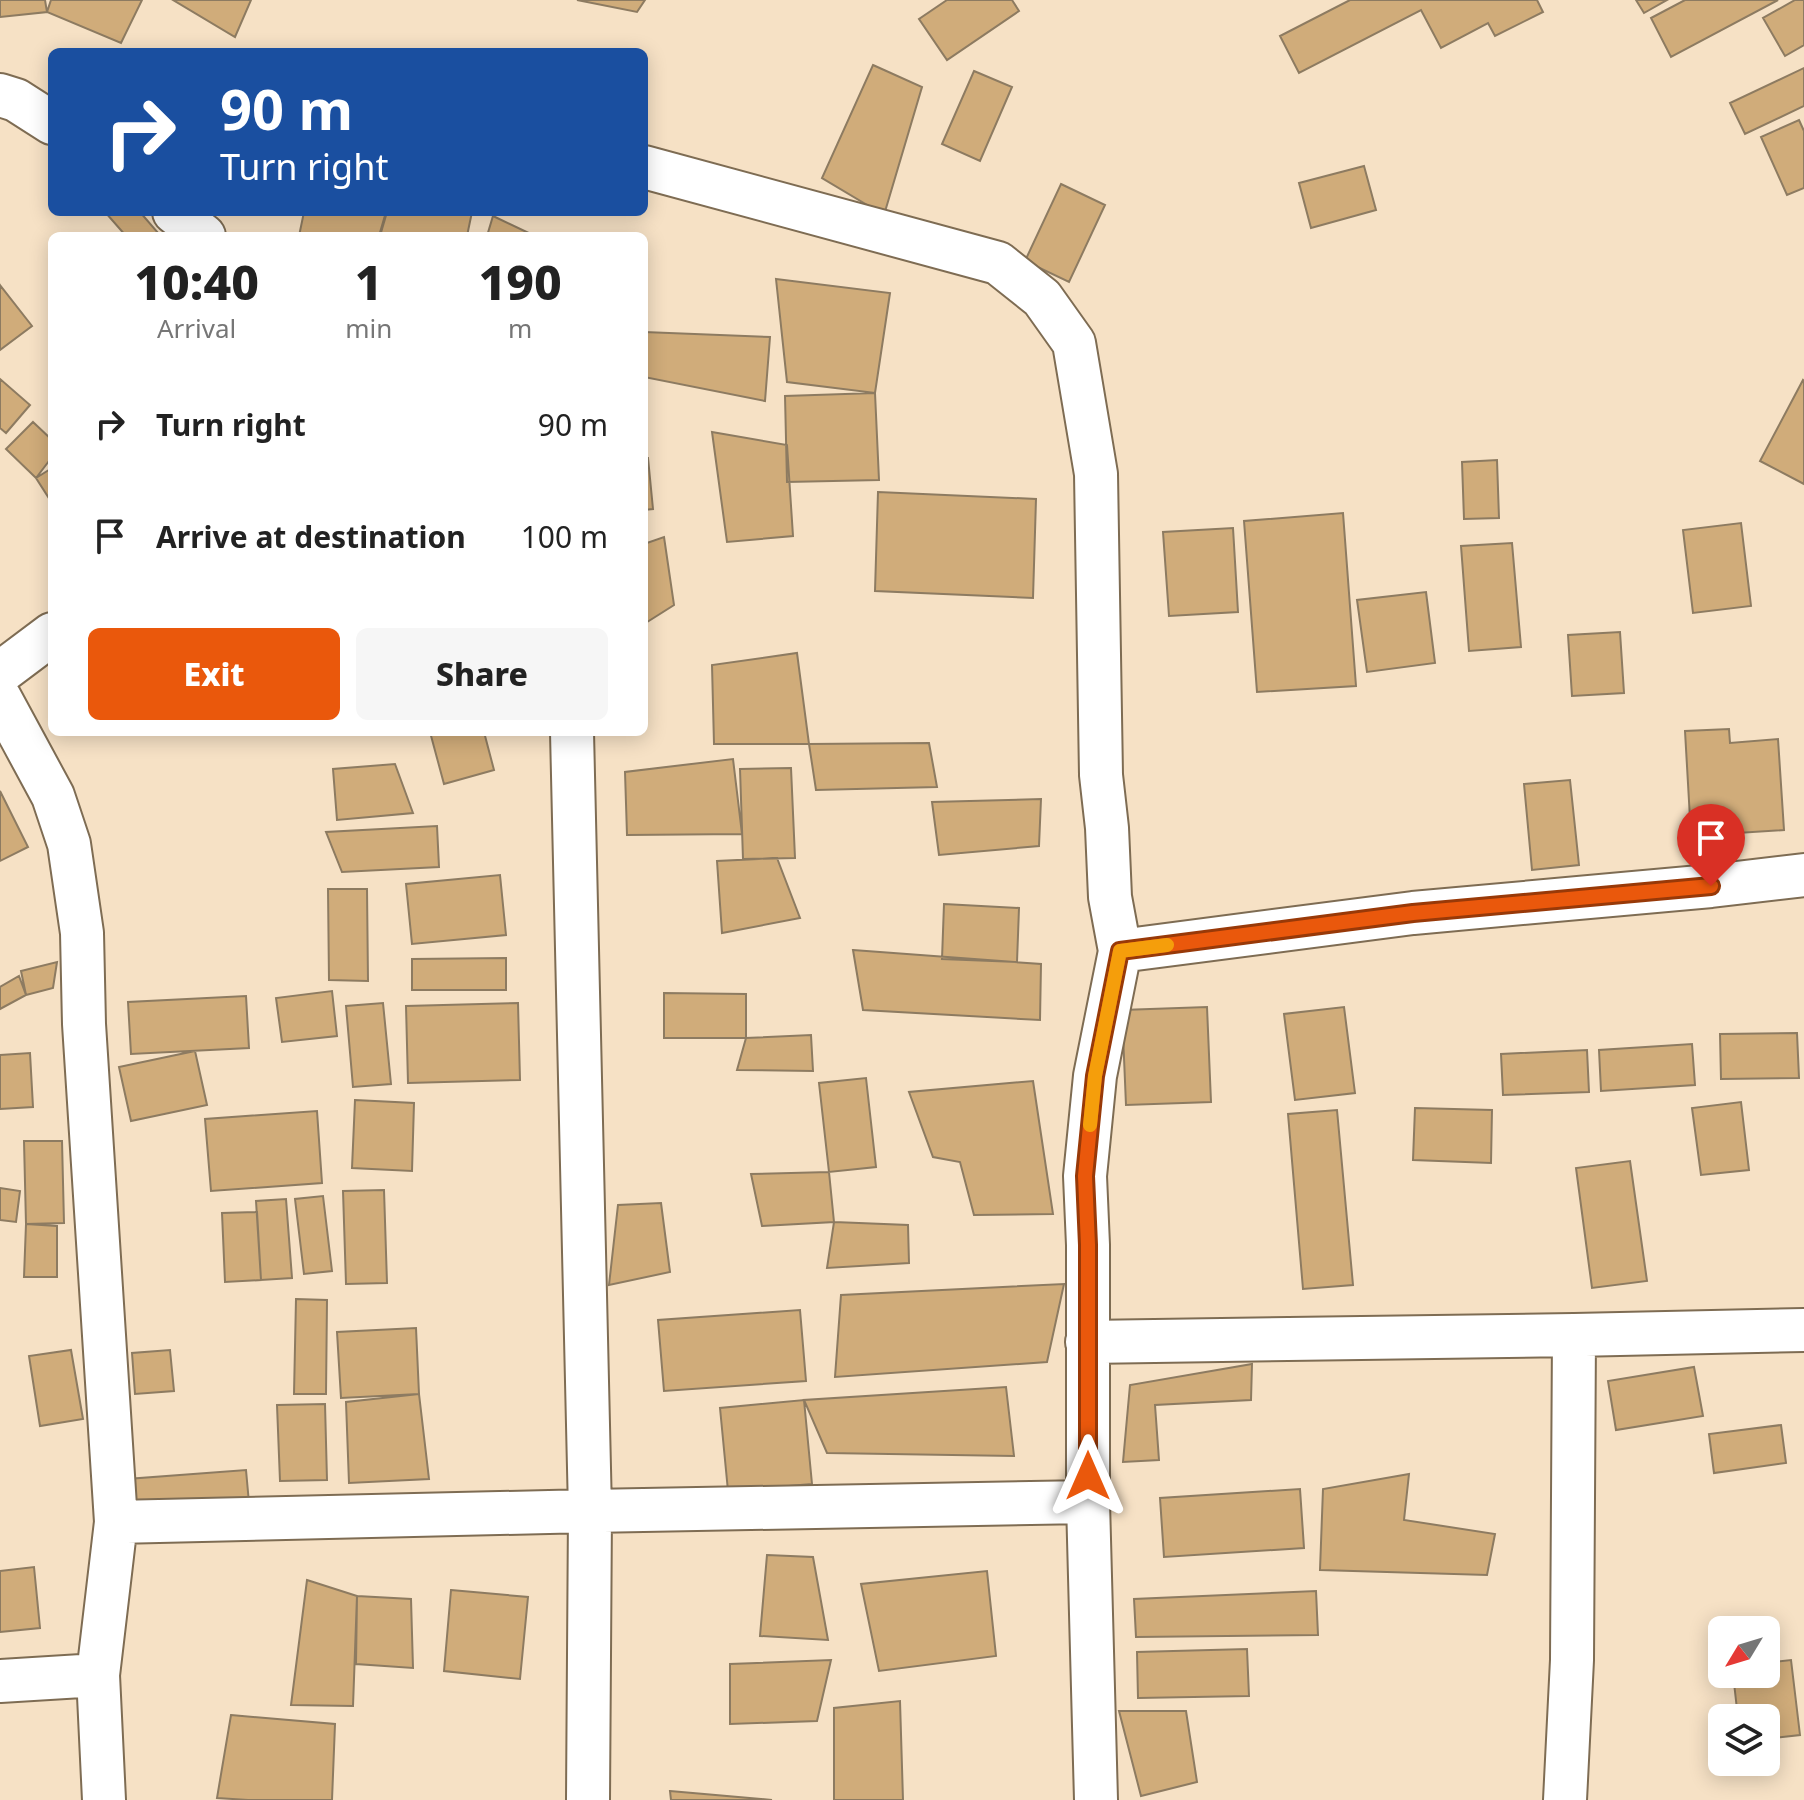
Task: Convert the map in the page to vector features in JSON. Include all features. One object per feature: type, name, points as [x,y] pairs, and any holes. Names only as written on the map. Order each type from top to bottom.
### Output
[{"type":"street","points":[[23,94],[48,119]]},
{"type":"street","points":[[648,168],[998,263],[1042,298],[1074,343],[1096,474],[1101,775],[1110,897],[1120,951],[1095,1076],[1085,1176],[1088,1502],[1096,1800]]},
{"type":"street","points":[[179,216],[199,232]]},
{"type":"street","points":[[0,673],[48,637]]},
{"type":"street","points":[[0,698],[53,796],[69,844],[82,933],[84,1024],[116,1522],[98,1675],[104,1800]]},
{"type":"street","points":[[572,736],[590,1511],[588,1800]]},
{"type":"street","points":[[1120,951],[1413,913],[1804,875]]},
{"type":"street","points":[[1087,1342],[1804,1330]]},
{"type":"street","points":[[1565,1800],[1572,1660],[1574,1335]]},
{"type":"street","points":[[116,1522],[1088,1502]]},
{"type":"street","points":[[0,1681],[98,1675]]},
{"type":"building","points":[[0,0],[45,0],[47,12],[0,17]]},
{"type":"building","points":[[51,0],[142,0],[121,43],[47,12]]},
{"type":"building","points":[[173,0],[251,0],[235,37]]},
{"type":"building","points":[[577,0],[645,0],[637,12]]},
{"type":"building","points":[[947,0],[1012,0],[1019,11],[947,60],[919,19]]},
{"type":"building","points":[[1350,0],[1537,0],[1543,12],[1495,36],[1488,23],[1441,48],[1421,10],[1299,73],[1280,36]]},
{"type":"building","points":[[1636,0],[1667,0],[1644,13]]},
{"type":"building","points":[[1685,0],[1778,0],[1671,57],[1651,18]]},
{"type":"building","points":[[1795,0],[1804,0],[1804,45],[1785,56],[1763,18]]},
{"type":"building","points":[[873,65],[922,87],[884,215],[822,178]]},
{"type":"building","points":[[1804,68],[1804,106],[1745,134],[1730,103]]},
{"type":"building","points":[[974,71],[1012,87],[980,161],[942,144]]},
{"type":"building","points":[[1799,120],[1804,131],[1804,188],[1787,195],[1761,137]]},
{"type":"building","points":[[1364,166],[1376,210],[1311,228],[1299,183]]},
{"type":"building","points":[[1061,184],[1105,205],[1069,282],[1025,261]]},
{"type":"building","points":[[108,216],[143,216],[157,232],[122,232]]},
{"type":"building","points":[[303,216],[386,216],[381,232],[300,232]]},
{"type":"building","points":[[385,216],[471,216],[468,232],[380,232]]},
{"type":"building","points":[[493,216],[527,232],[488,232]]},
{"type":"building","points":[[776,279],[890,293],[875,393],[787,382]]},
{"type":"building","points":[[0,285],[32,326],[0,350]]},
{"type":"building","points":[[648,332],[770,337],[765,401],[648,378]]},
{"type":"building","points":[[0,379],[30,405],[6,433],[0,428]]},
{"type":"building","points":[[1804,381],[1804,484],[1760,461]]},
{"type":"building","points":[[875,393],[879,480],[787,482],[785,396]]},
{"type":"building","points":[[33,422],[48,436],[48,462],[36,478],[6,449]]},
{"type":"building","points":[[712,432],[787,445],[793,536],[727,542]]},
{"type":"building","points":[[648,458],[653,509],[648,510]]},
{"type":"building","points":[[1497,460],[1499,518],[1464,519],[1462,462]]},
{"type":"building","points":[[48,470],[48,497],[36,478]]},
{"type":"building","points":[[878,492],[1036,499],[1033,598],[875,591]]},
{"type":"building","points":[[1343,513],[1356,686],[1257,692],[1244,521]]},
{"type":"building","points":[[1741,523],[1751,606],[1693,613],[1683,530]]},
{"type":"building","points":[[1233,528],[1238,612],[1169,616],[1163,532]]},
{"type":"building","points":[[664,537],[674,605],[648,621],[648,543]]},
{"type":"building","points":[[1512,543],[1521,647],[1469,651],[1461,546]]},
{"type":"building","points":[[1426,592],[1435,663],[1367,672],[1357,600]]},
{"type":"building","points":[[1620,632],[1624,693],[1572,696],[1568,635]]},
{"type":"building","points":[[797,653],[809,744],[714,744],[712,665]]},
{"type":"building","points":[[1729,729],[1730,743],[1778,739],[1784,830],[1691,836],[1685,731]]},
{"type":"building","points":[[431,736],[485,736],[494,770],[444,784]]},
{"type":"building","points":[[929,743],[937,787],[816,790],[809,744]]},
{"type":"building","points":[[733,759],[742,834],[627,835],[625,772]]},
{"type":"building","points":[[395,764],[413,813],[337,820],[333,769]]},
{"type":"building","points":[[791,768],[795,858],[743,859],[740,769]]},
{"type":"building","points":[[1570,780],[1579,865],[1532,870],[1524,784]]},
{"type":"building","points":[[0,791],[28,847],[0,861]]},
{"type":"building","points":[[1041,799],[1039,846],[939,855],[932,802]]},
{"type":"building","points":[[437,826],[439,867],[342,872],[326,832]]},
{"type":"building","points":[[777,858],[800,918],[722,933],[717,861]]},
{"type":"building","points":[[500,875],[506,935],[412,944],[406,884]]},
{"type":"building","points":[[328,889],[367,889],[368,981],[329,980]]},
{"type":"building","points":[[944,904],[1019,908],[1017,962],[942,959]]},
{"type":"building","points":[[853,950],[1041,964],[1040,1020],[863,1010]]},
{"type":"building","points":[[506,958],[506,990],[412,990],[412,959]]},
{"type":"building","points":[[57,962],[53,988],[26,995],[21,971]]},
{"type":"building","points":[[19,976],[26,995],[0,1009],[0,987]]},
{"type":"building","points":[[332,991],[337,1036],[282,1042],[276,998]]},
{"type":"building","points":[[664,993],[746,994],[746,1038],[664,1038]]},
{"type":"building","points":[[246,996],[249,1048],[131,1054],[128,1002]]},
{"type":"building","points":[[383,1003],[391,1084],[353,1087],[346,1006]]},
{"type":"building","points":[[518,1003],[520,1080],[408,1083],[406,1006]]},
{"type":"building","points":[[1207,1007],[1211,1102],[1126,1105],[1122,1010]]},
{"type":"building","points":[[1344,1007],[1355,1093],[1295,1100],[1284,1014]]},
{"type":"building","points":[[1797,1033],[1799,1078],[1721,1079],[1720,1034]]},
{"type":"building","points":[[811,1035],[813,1071],[737,1070],[746,1038]]},
{"type":"building","points":[[1692,1044],[1695,1085],[1601,1091],[1599,1050]]},
{"type":"building","points":[[1587,1050],[1589,1092],[1503,1095],[1501,1054]]},
{"type":"building","points":[[195,1051],[207,1105],[131,1121],[119,1067]]},
{"type":"building","points":[[30,1053],[33,1107],[0,1109],[0,1055]]},
{"type":"building","points":[[866,1078],[876,1167],[829,1172],[819,1083]]},
{"type":"building","points":[[1033,1081],[1053,1214],[974,1215],[960,1162],[933,1157],[909,1092]]},
{"type":"building","points":[[355,1100],[414,1103],[412,1171],[352,1168]]},
{"type":"building","points":[[1741,1102],[1749,1170],[1701,1175],[1692,1108]]},
{"type":"building","points":[[1415,1108],[1492,1110],[1491,1163],[1413,1160]]},
{"type":"building","points":[[1337,1110],[1353,1285],[1303,1289],[1288,1114]]},
{"type":"building","points":[[317,1111],[322,1183],[211,1191],[205,1119]]},
{"type":"building","points":[[24,1141],[62,1141],[64,1223],[26,1224]]},
{"type":"building","points":[[1630,1161],[1647,1281],[1592,1288],[1576,1168]]},
{"type":"building","points":[[829,1172],[834,1222],[762,1226],[751,1174]]},
{"type":"building","points":[[0,1188],[20,1191],[16,1222],[0,1220]]},
{"type":"building","points":[[384,1190],[387,1283],[346,1284],[343,1191]]},
{"type":"building","points":[[323,1196],[332,1271],[304,1274],[295,1199]]},
{"type":"building","points":[[286,1199],[292,1278],[261,1280],[256,1201]]},
{"type":"building","points":[[661,1203],[670,1272],[609,1285],[618,1205]]},
{"type":"building","points":[[257,1212],[261,1280],[225,1282],[222,1213]]},
{"type":"building","points":[[834,1222],[908,1225],[909,1263],[827,1268]]},
{"type":"building","points":[[26,1224],[57,1226],[57,1277],[24,1277]]},
{"type":"building","points":[[1064,1284],[1047,1362],[835,1377],[841,1295]]},
{"type":"building","points":[[296,1299],[327,1300],[326,1394],[294,1394]]},
{"type":"building","points":[[800,1310],[806,1381],[664,1391],[658,1320]]},
{"type":"building","points":[[416,1328],[419,1394],[341,1398],[337,1332]]},
{"type":"building","points":[[71,1350],[83,1419],[40,1426],[29,1356]]},
{"type":"building","points":[[170,1350],[174,1391],[135,1394],[132,1353]]},
{"type":"building","points":[[1252,1364],[1251,1400],[1155,1405],[1159,1460],[1123,1462],[1130,1385]]},
{"type":"building","points":[[1694,1367],[1703,1416],[1616,1430],[1608,1381]]},
{"type":"building","points":[[1006,1387],[1014,1456],[827,1453],[804,1400]]},
{"type":"building","points":[[419,1394],[429,1479],[349,1483],[346,1402]]},
{"type":"building","points":[[804,1400],[812,1484],[728,1491],[720,1408]]},
{"type":"building","points":[[325,1404],[327,1480],[280,1481],[277,1405]]},
{"type":"building","points":[[1781,1425],[1786,1463],[1714,1473],[1709,1434]]},
{"type":"building","points":[[246,1470],[249,1503],[130,1512],[127,1479]]},
{"type":"building","points":[[1409,1474],[1404,1520],[1495,1534],[1487,1575],[1320,1570],[1323,1489]]},
{"type":"building","points":[[1300,1489],[1304,1548],[1164,1557],[1160,1498]]},
{"type":"building","points":[[767,1555],[813,1557],[828,1640],[760,1636]]},
{"type":"building","points":[[34,1567],[40,1628],[0,1632],[0,1571]]},
{"type":"building","points":[[987,1571],[996,1656],[879,1671],[861,1584]]},
{"type":"building","points":[[307,1580],[357,1596],[353,1706],[291,1705]]},
{"type":"building","points":[[451,1590],[528,1597],[520,1679],[444,1671]]},
{"type":"building","points":[[1316,1591],[1318,1635],[1136,1637],[1134,1599]]},
{"type":"building","points":[[357,1596],[411,1599],[413,1668],[356,1664]]},
{"type":"building","points":[[1247,1649],[1249,1696],[1138,1698],[1137,1652]]},
{"type":"building","points":[[831,1660],[817,1721],[730,1724],[730,1664]]},
{"type":"building","points":[[1791,1660],[1800,1735],[1780,1737],[1780,1704],[1736,1704],[1735,1688],[1780,1688],[1780,1661]]},
{"type":"building","points":[[900,1701],[903,1800],[834,1800],[834,1708]]},
{"type":"building","points":[[1119,1711],[1186,1711],[1197,1782],[1141,1796]]},
{"type":"building","points":[[231,1715],[335,1724],[332,1800],[217,1798]]},
{"type":"building","points":[[670,1791],[772,1800],[671,1800]]},
{"type":"slow traffic","points":[[1090,1125],[1095,1076],[1120,951],[1167,945]]},
{"type":"route","points":[[1088,1476],[1085,1176],[1095,1076],[1120,951],[1413,913],[1711,886]]}]
